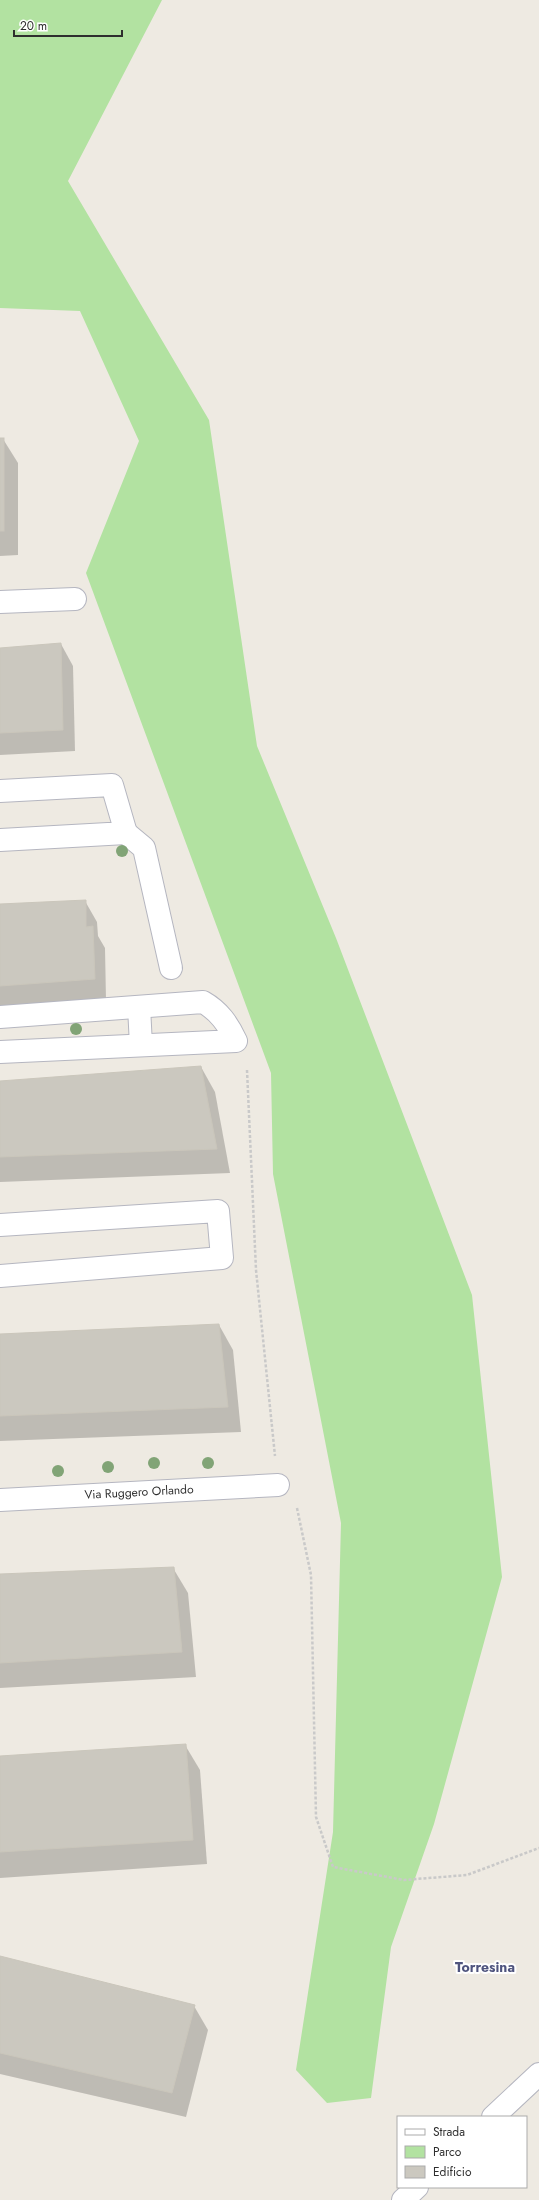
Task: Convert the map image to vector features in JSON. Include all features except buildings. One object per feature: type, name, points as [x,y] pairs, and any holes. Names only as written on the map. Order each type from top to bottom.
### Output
[{"type":"street","points":[[0,602],[75,599]]},
{"type":"street","points":[[0,791],[112,785],[126,834],[144,848],[171,968]]},
{"type":"street","points":[[0,840],[126,834]]},
{"type":"street","points":[[0,1018],[45,1013],[203,1002],[212,1007],[228,1025],[236,1041],[0,1052]]},
{"type":"street","points":[[139,1007],[142,1045]]},
{"type":"street","points":[[45,1013],[46,1049]]},
{"type":"street","points":[[0,1226],[218,1211],[222,1258],[0,1276]]},
{"type":"street","name":"Via Ruggero Orlando","points":[[0,1500],[278,1485]]},
{"type":"street","points":[[494,2116],[539,2074]]},
{"type":"street","points":[[403,2200],[416,2188]]},
{"type":"path","points":[[236,1041],[244,1043],[246,1063],[256,1270],[278,1485],[295,1500],[311,1575],[316,1817],[333,1867],[404,1880],[467,1875],[539,1848]]},
{"type":"green space","points":[[0,0],[162,0],[68,181],[209,420],[257,746],[336,938],[472,1295],[502,1577],[434,1824],[391,1947],[371,2098],[327,2103],[296,2070],[333,1832],[341,1523],[273,1174],[271,1073],[86,573],[139,441],[80,311],[0,308]]},
{"type":"district","name":"Torresina","points":[[485,1967]]}]
